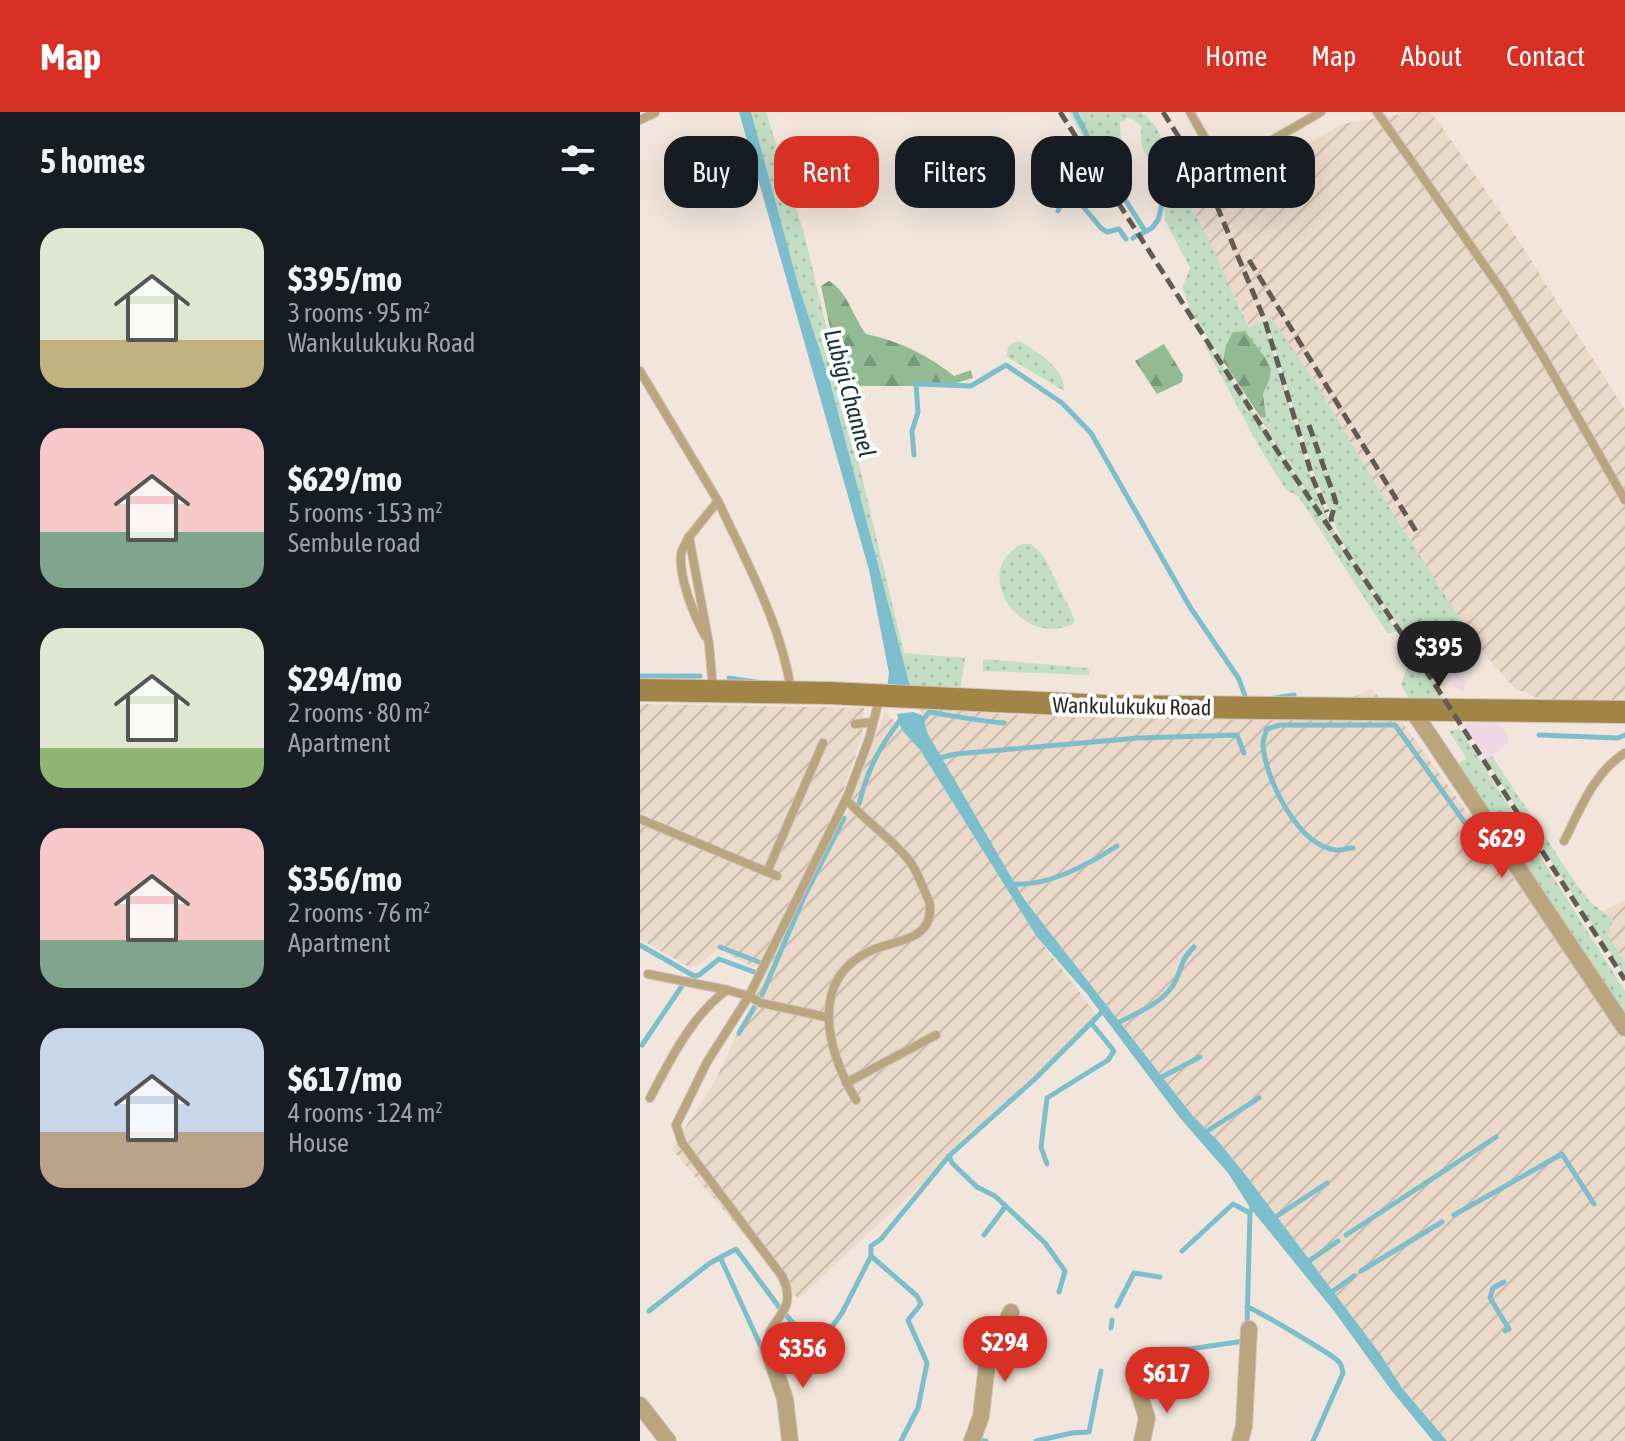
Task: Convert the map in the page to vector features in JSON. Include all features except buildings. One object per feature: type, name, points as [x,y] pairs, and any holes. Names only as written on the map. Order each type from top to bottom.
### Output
[{"type":"main road","name":"Wankulukuku Road","points":[[640,690],[880,695],[1105,706],[1625,712]]},
{"type":"street","points":[[1413,711],[1625,1028]]},
{"type":"street","points":[[972,1441],[981,1416],[987,1364],[1011,1312]]},
{"type":"street","points":[[1240,1441],[1244,1426],[1249,1329]]},
{"type":"street","points":[[768,1348],[785,1399],[790,1441]]},
{"type":"street","points":[[1138,1390],[1147,1418],[1142,1441]]},
{"type":"street","points":[[640,1405],[668,1441]]},
{"type":"lane","points":[[1190,112],[1207,142],[1226,156],[1246,155],[1321,112]]},
{"type":"lane","points":[[1377,112],[1503,292],[1625,500]]},
{"type":"lane","points":[[640,120],[655,113]]},
{"type":"lane","points":[[640,371],[718,501],[764,603],[787,664],[791,693]]},
{"type":"lane","points":[[713,690],[709,644],[689,537],[718,501]]},
{"type":"lane","points":[[768,1348],[767,1340],[788,1301],[788,1288],[677,1133],[676,1125],[707,1062],[755,1000],[846,799],[880,695]]},
{"type":"lane","points":[[855,724],[873,722]]},
{"type":"lane","points":[[767,872],[823,743]]},
{"type":"lane","points":[[1564,841],[1601,773],[1625,753]]},
{"type":"lane","points":[[846,799],[909,859],[931,907],[926,926],[914,937],[871,951],[853,962],[834,986],[826,1017],[833,1049],[856,1100]]},
{"type":"lane","points":[[640,819],[777,876]]},
{"type":"lane","points":[[648,974],[727,990],[826,1017]]},
{"type":"lane","points":[[650,1098],[674,1053],[712,1000],[727,990]]},
{"type":"lane","points":[[846,1083],[936,1035]]},
{"type":"shaded area","points":[[1431,112],[1498,208],[1625,410],[1625,702],[1560,702],[1537,698],[1514,688],[1474,641],[1389,507],[1313,378],[1270,317],[1250,328],[1192,208],[1315,208],[1315,140],[1342,124]]},
{"type":"shaded area","points":[[1427,658],[1437,660],[1467,682],[1463,692],[1449,683]]},
{"type":"shaded area","points":[[1371,689],[1399,718],[1478,827],[1625,1040],[1625,1441],[1447,1441],[1402,1388],[1381,1355],[1248,1178],[1192,1115],[1024,899],[928,734],[920,708],[1153,719],[1270,717],[1339,704]]},
{"type":"shaded area","points":[[640,704],[864,708],[862,737],[832,823],[762,961],[754,967],[718,949],[697,966],[687,966],[640,939]]},
{"type":"shaded area","points":[[885,711],[920,750],[1037,937],[1100,1019],[798,1299],[672,1149],[716,1079],[792,917],[848,811]]},
{"type":"shaded area","points":[[1494,721],[1507,733],[1508,743],[1486,760],[1464,724]]},
{"type":"shaded area","points":[[1625,900],[1625,962],[1608,935],[1613,919],[1603,911]]},
{"type":"green space","points":[[751,112],[766,112],[774,137],[774,196],[758,136]]},
{"type":"green space","points":[[1069,112],[1142,112],[1161,136],[1148,136],[1148,156],[1141,142],[1141,126],[1130,117],[1120,123],[1121,136],[1081,134]]},
{"type":"green space","points":[[777,208],[796,208],[804,233],[904,653],[965,658],[960,692],[911,690],[829,378]]},
{"type":"green space","points":[[1164,208],[1192,208],[1249,328],[1264,321],[1312,481],[1339,542],[1261,420],[1265,417],[1263,394],[1271,369],[1264,356],[1245,331],[1234,332],[1226,345],[1223,361],[1192,313],[1182,288],[1190,268],[1165,220]]},
{"type":"green space","points":[[829,281],[845,298],[866,334],[913,350],[954,376],[971,370],[973,378],[946,386],[850,386],[840,375],[821,286]]},
{"type":"green space","points":[[1270,316],[1313,378],[1389,507],[1474,641],[1443,624],[1400,630],[1346,550],[1316,479],[1266,321]]},
{"type":"green space","points":[[1245,331],[1271,369],[1263,394],[1266,417],[1261,418],[1223,361],[1233,332]]},
{"type":"green space","points":[[1019,341],[1055,368],[1064,383],[1064,391],[1006,356],[1009,345]]},
{"type":"green space","points":[[1164,344],[1183,375],[1182,382],[1157,394],[1135,361]]},
{"type":"green space","points":[[1208,344],[1397,631],[1388,634],[1298,496],[1286,490],[1205,346]]},
{"type":"green space","points":[[1022,544],[1031,544],[1043,555],[1075,620],[1073,624],[1054,629],[1036,626],[1020,617],[1008,604],[1001,588],[1000,571],[1007,556]]},
{"type":"green space","points":[[983,659],[1088,668],[1090,675],[983,671]]},
{"type":"green space","points":[[1417,659],[1457,719],[1410,700],[1401,685],[1406,670]]},
{"type":"green space","points":[[1460,729],[1625,991],[1625,1017],[1453,765],[1467,759],[1449,731]]},
{"type":"green space","points":[[1492,756],[1590,902],[1613,919],[1608,935],[1625,962],[1625,976],[1486,760]]},
{"type":"water","points":[[739,112],[751,112],[758,136],[746,136]]},
{"type":"water","points":[[758,138],[774,196],[774,208],[777,208],[829,378],[911,690],[887,689],[889,673],[869,570],[758,179]]},
{"type":"water","points":[[913,712],[922,715],[928,734],[1024,899],[1192,1115],[1248,1178],[1381,1355],[1402,1388],[1447,1441],[1433,1441],[1391,1390],[1334,1311],[1251,1209],[1228,1173],[1180,1118],[1086,993],[1037,937],[920,750],[901,729],[897,714]]},
{"type":"waterway","points":[[1075,112],[1100,160],[1145,231]]},
{"type":"waterway","points":[[1058,211],[1062,203],[1075,197],[1101,228],[1107,232],[1119,229],[1126,239]]},
{"type":"waterway","points":[[1141,234],[1152,228],[1161,208]]},
{"type":"waterway","points":[[914,455],[912,431],[918,412],[916,384],[971,386],[1006,365],[1062,403],[1091,433],[1190,607],[1239,679],[1246,699]]},
{"type":"waterway","points":[[640,676],[700,676]]},
{"type":"waterway","points":[[729,678],[756,682]]},
{"type":"waterway","points":[[1275,698],[1294,695]]},
{"type":"waterway","points":[[920,724],[929,712],[1004,723]]},
{"type":"waterway","points":[[859,804],[875,759],[901,719]]},
{"type":"waterway","points":[[1353,848],[1337,850],[1321,845],[1308,836],[1286,809],[1266,761],[1263,745],[1267,729],[1280,725],[1395,725],[1480,844]]},
{"type":"waterway","points":[[939,758],[1138,738],[1237,735],[1244,753]]},
{"type":"waterway","points":[[1539,735],[1618,738],[1625,735]]},
{"type":"waterway","points":[[762,995],[804,897],[844,818]]},
{"type":"waterway","points":[[1011,884],[1053,878],[1117,846]]},
{"type":"waterway","points":[[640,945],[694,976],[719,959],[754,972]]},
{"type":"waterway","points":[[720,947],[759,962]]},
{"type":"waterway","points":[[1116,1024],[1165,995],[1194,947]]},
{"type":"waterway","points":[[642,1045],[682,986]]},
{"type":"waterway","points":[[739,1033],[754,1008]]},
{"type":"waterway","points":[[779,1370],[781,1365],[826,1335],[842,1313],[871,1256],[871,1246],[881,1239],[949,1156],[1036,1078],[1104,1010]]},
{"type":"waterway","points":[[1047,1164],[1041,1147],[1047,1098],[1108,1060],[1114,1051],[1092,1024]]},
{"type":"waterway","points":[[1158,1079],[1200,1057]]},
{"type":"waterway","points":[[1204,1133],[1259,1098]]},
{"type":"waterway","points":[[1346,1235],[1496,1137]]},
{"type":"waterway","points":[[1454,1215],[1562,1154],[1594,1204]]},
{"type":"waterway","points":[[949,1156],[952,1163],[977,1187],[995,1196],[1045,1243],[1065,1271],[1059,1292]]},
{"type":"waterway","points":[[1271,1220],[1327,1183]]},
{"type":"waterway","points":[[1182,1251],[1233,1204],[1250,1213]]},
{"type":"waterway","points":[[1247,1326],[1250,1213],[1253,1204]]},
{"type":"waterway","points":[[984,1235],[1005,1207]]},
{"type":"waterway","points":[[1361,1271],[1442,1222]]},
{"type":"waterway","points":[[1306,1263],[1338,1241]]},
{"type":"waterway","points":[[649,1311],[710,1263],[736,1249],[812,1345]]},
{"type":"waterway","points":[[871,1256],[917,1296],[921,1304],[908,1320],[927,1363],[918,1408],[901,1441]]},
{"type":"waterway","points":[[720,1257],[763,1351]]},
{"type":"waterway","points":[[1117,1306],[1134,1273],[1160,1277]]},
{"type":"waterway","points":[[1329,1294],[1354,1276]]},
{"type":"waterway","points":[[1504,1282],[1493,1288],[1490,1298],[1509,1329],[1505,1331]]},
{"type":"waterway","points":[[1247,1307],[1310,1342],[1341,1364],[1343,1373],[1313,1441]]},
{"type":"waterway","points":[[1111,1328],[1112,1320]]},
{"type":"waterway","points":[[1162,1349],[1190,1349],[1244,1341]]},
{"type":"waterway","points":[[1036,1441],[1089,1432],[1101,1371]]},
{"type":"waterway","points":[[981,1441],[986,1441]]},
{"type":"railway","points":[[1060,112],[1280,455],[1412,649],[1625,980]]},
{"type":"railway","points":[[1163,112],[1206,180],[1265,321],[1313,479],[1327,512]]},
{"type":"railway","points":[[1249,260],[1419,536]]},
{"type":"railway","points":[[1309,425],[1336,502],[1332,524]]},
{"type":"water label","name":"Lubigi Channel","points":[[850,393]]}]
